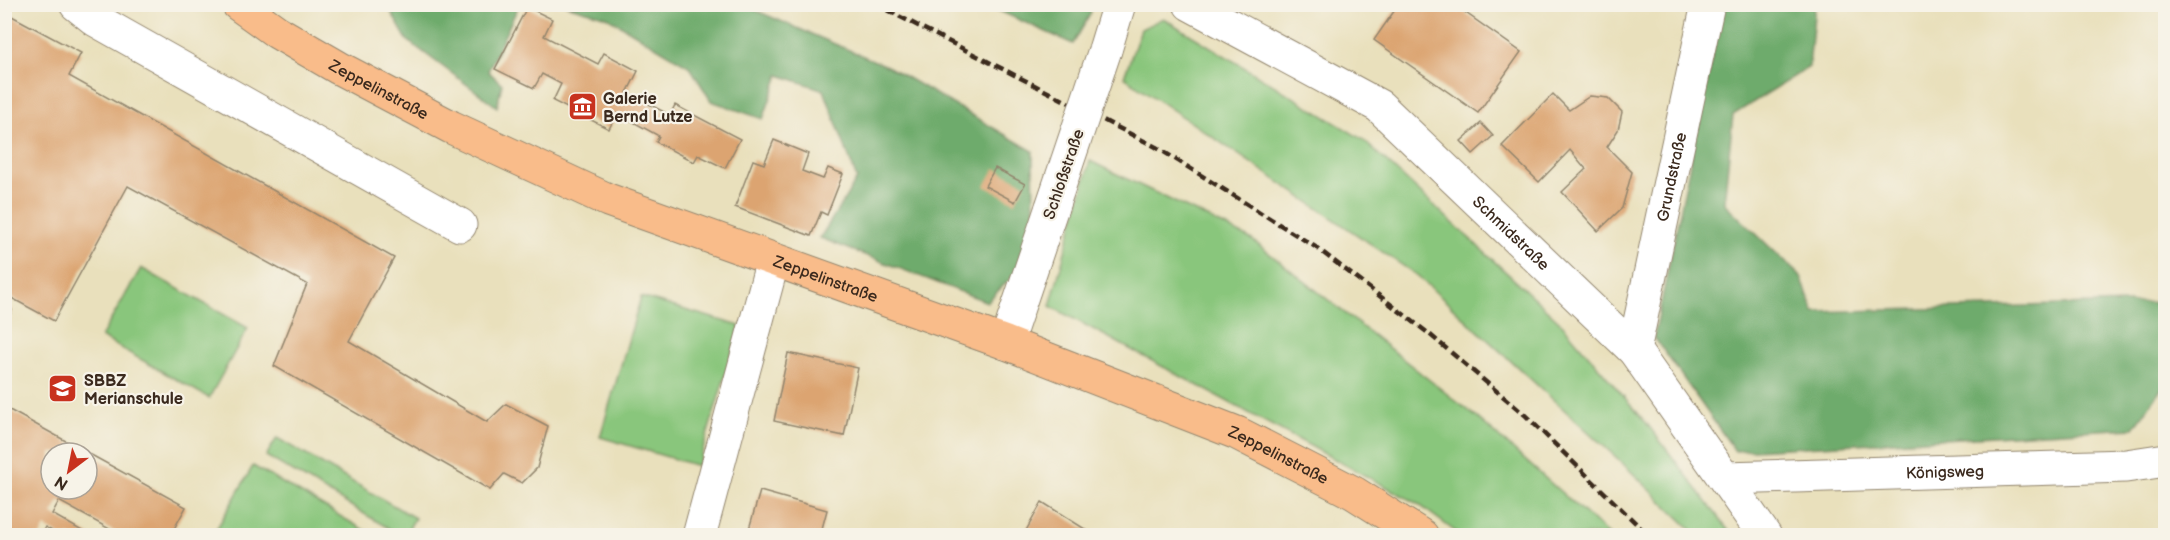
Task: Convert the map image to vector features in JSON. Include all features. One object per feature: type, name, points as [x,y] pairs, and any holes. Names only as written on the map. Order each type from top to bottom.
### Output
[{"type":"main road","name":"Zeppelinstraße","points":[[238,4],[277,33],[329,63],[451,127],[608,200],[1006,343],[1238,434],[1354,493],[1422,536]]},
{"type":"street","points":[[76,4],[106,26],[460,225]]},
{"type":"street","name":"Schloßstraße","points":[[1006,343],[1119,4]]},
{"type":"street","name":"Schmidstraße","points":[[1190,4],[1379,106],[1634,350],[1765,536]]},
{"type":"street","name":"Grundstraße","points":[[1634,350],[1708,4]]},
{"type":"street","points":[[699,536],[773,260]]},
{"type":"street","name":"Königsweg","points":[[1725,478],[2115,466],[2166,460]]},
{"type":"green space","points":[[387,5],[519,5],[488,71],[502,84],[497,107],[407,40]]},
{"type":"green space","points":[[566,5],[743,5],[889,67],[1033,151],[1034,218],[1018,271],[987,302],[820,238],[857,179],[824,90],[779,75],[763,119],[711,101],[690,67],[607,17]]},
{"type":"green space","points":[[986,5],[1089,5],[1091,13],[1073,44]]},
{"type":"green space","points":[[1723,5],[1815,5],[1809,67],[1733,115],[1724,203],[1801,277],[1814,312],[2165,302],[2165,384],[2134,428],[1735,451],[1654,337]]},
{"type":"green space","points":[[1163,18],[1362,139],[1561,323],[1648,425],[1732,535],[1697,535],[1618,459],[1418,276],[1124,77],[1141,29]]},
{"type":"green space","points":[[1090,161],[1251,239],[1480,420],[1609,535],[1460,535],[1418,504],[1050,306]]},
{"type":"green space","points":[[141,268],[248,328],[209,398],[101,337]]},
{"type":"green space","points":[[641,297],[740,326],[698,466],[600,437]]},
{"type":"green space","points":[[277,438],[415,518],[405,535],[400,535],[266,456]]},
{"type":"green space","points":[[253,466],[373,535],[213,535]]},
{"type":"building","points":[[1399,4],[1453,4],[1521,52],[1478,113],[1374,40]]},
{"type":"building","points":[[527,7],[552,19],[544,36],[598,64],[604,53],[638,71],[627,93],[670,115],[675,105],[740,139],[725,168],[698,155],[694,162],[656,142],[659,136],[617,113],[609,129],[553,101],[561,84],[542,74],[534,88],[495,69]]},
{"type":"building","points":[[8,14],[81,53],[69,76],[394,258],[349,341],[487,422],[506,404],[548,426],[537,468],[522,483],[504,474],[490,490],[274,366],[307,284],[128,186],[54,321],[4,294],[4,20]]},
{"type":"building","points":[[1553,94],[1569,110],[1590,96],[1608,98],[1622,112],[1618,130],[1607,147],[1632,172],[1622,208],[1598,231],[1562,192],[1586,169],[1570,150],[1539,182],[1502,146]]},
{"type":"building","points":[[1481,123],[1493,136],[1473,154],[1461,141]]},
{"type":"building","points":[[774,140],[808,154],[802,171],[823,179],[828,168],[843,174],[827,215],[821,212],[811,236],[735,207],[753,160],[764,164]]},
{"type":"building","points":[[995,168],[1025,184],[1015,202],[985,186]]},
{"type":"building","points":[[4,306],[12,310],[4,328]]},
{"type":"building","points":[[788,353],[858,368],[844,436],[774,421]]},
{"type":"building","points":[[4,407],[66,441],[39,441],[39,501],[59,501],[52,514],[91,536],[61,536],[45,527],[40,536],[4,536]]},
{"type":"building","points":[[99,459],[186,507],[170,536],[122,536],[59,501],[99,501]]},
{"type":"building","points":[[760,491],[827,510],[820,536],[747,536]]},
{"type":"building","points":[[1042,502],[1096,536],[1023,536]]},
{"type":"railway","points":[[875,4],[1156,147],[1317,248],[1428,333],[1525,415],[1649,536]]},
{"type":"place","name":"Galerie Bernd Lutze","points":[[582,107]]},
{"type":"place","name":"SBBZ Merianschule","points":[[63,389]]}]
